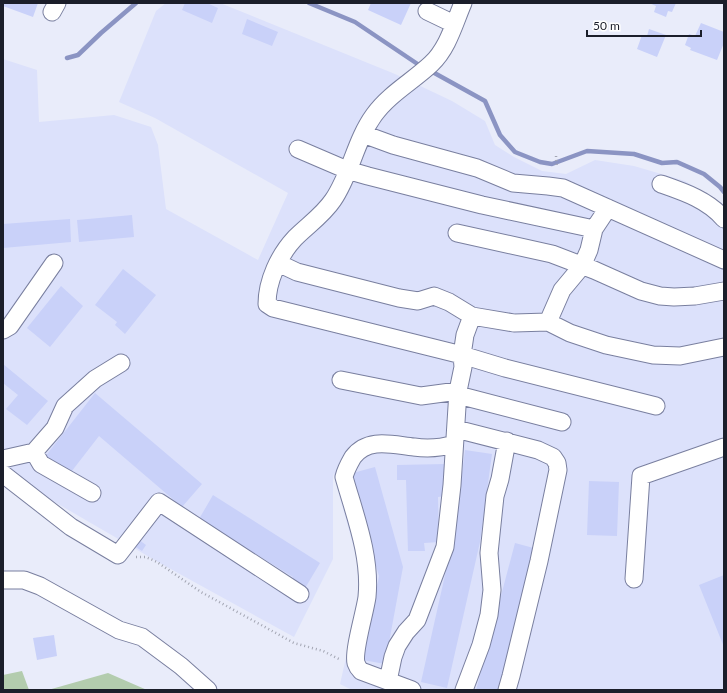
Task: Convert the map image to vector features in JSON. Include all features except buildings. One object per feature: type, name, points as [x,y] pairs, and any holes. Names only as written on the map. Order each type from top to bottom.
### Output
[{"type":"street","points":[[463,3],[444,49],[426,68],[386,102],[374,115],[355,150],[342,185],[334,199],[283,253],[267,294],[267,304],[273,308],[462,355],[656,406]]},
{"type":"street","points":[[427,11],[454,24]]},
{"type":"street","points":[[363,134],[393,145],[477,168],[513,183],[563,188],[724,260]]},
{"type":"street","points":[[298,149],[347,170],[482,205],[594,229]]},
{"type":"street","points":[[661,184],[689,194],[718,212],[724,219]]},
{"type":"street","points":[[548,322],[562,290],[582,266],[594,229],[608,208]]},
{"type":"street","points":[[457,233],[552,254],[594,270],[641,291],[660,296],[695,296],[724,291]]},
{"type":"street","points":[[3,330],[10,326],[54,263]]},
{"type":"street","points":[[278,263],[297,272],[399,298],[418,301],[434,296],[449,302],[472,316],[514,323],[548,322],[570,333],[606,345],[653,355],[680,356],[724,347]]},
{"type":"street","points":[[388,681],[397,646],[406,632],[417,620],[445,547],[452,485],[458,393],[463,367],[462,355],[465,335],[472,316]]},
{"type":"street","points":[[3,460],[34,452],[55,428],[65,406],[95,379],[121,363]]},
{"type":"street","points":[[341,380],[421,396],[458,393],[562,422]]},
{"type":"street","points":[[412,690],[361,671],[356,664],[356,653],[367,598],[368,578],[367,564],[344,477],[346,468],[358,451],[365,447],[377,443],[432,448],[455,436],[506,442],[538,450],[553,457],[557,464],[558,470],[539,561],[513,669],[506,690]]},
{"type":"street","points":[[464,690],[482,645],[489,615],[492,590],[489,553],[495,496],[500,479],[506,442]]},
{"type":"street","points":[[634,579],[642,476],[724,447]]},
{"type":"street","points":[[34,452],[41,464],[92,493]]},
{"type":"street","points":[[3,474],[71,527],[118,555],[159,502],[300,594]]},
{"type":"street","points":[[3,580],[24,580],[40,586],[119,630],[142,637],[181,666],[208,690]]},
{"type":"path","points":[[556,156],[557,167]]},
{"type":"path","points":[[118,555],[146,557],[157,562],[201,592],[294,643],[323,651],[361,671]]},
{"type":"shaded area","points":[[166,3],[220,3],[395,74],[452,101],[485,121],[495,145],[514,157],[542,171],[566,174],[595,160],[634,166],[685,181],[718,201],[724,208],[724,690],[352,690],[340,684],[359,601],[358,562],[333,473],[333,559],[294,637],[158,562],[3,472],[3,59],[37,70],[39,122],[114,115],[151,127],[158,145],[166,209],[258,260],[288,193],[155,118],[119,102],[156,11]]},
{"type":"green space","points":[[22,671],[29,690],[3,690],[3,675]]},
{"type":"green space","points":[[108,673],[147,690],[48,690]]},
{"type":"waterway","points":[[67,58],[78,55],[136,3]]},
{"type":"waterway","points":[[309,3],[355,22],[422,67]]},
{"type":"waterway","points":[[429,70],[485,101],[500,135],[515,152],[540,162],[552,164],[587,151],[634,154],[662,163],[677,162],[704,174],[724,192]]}]
